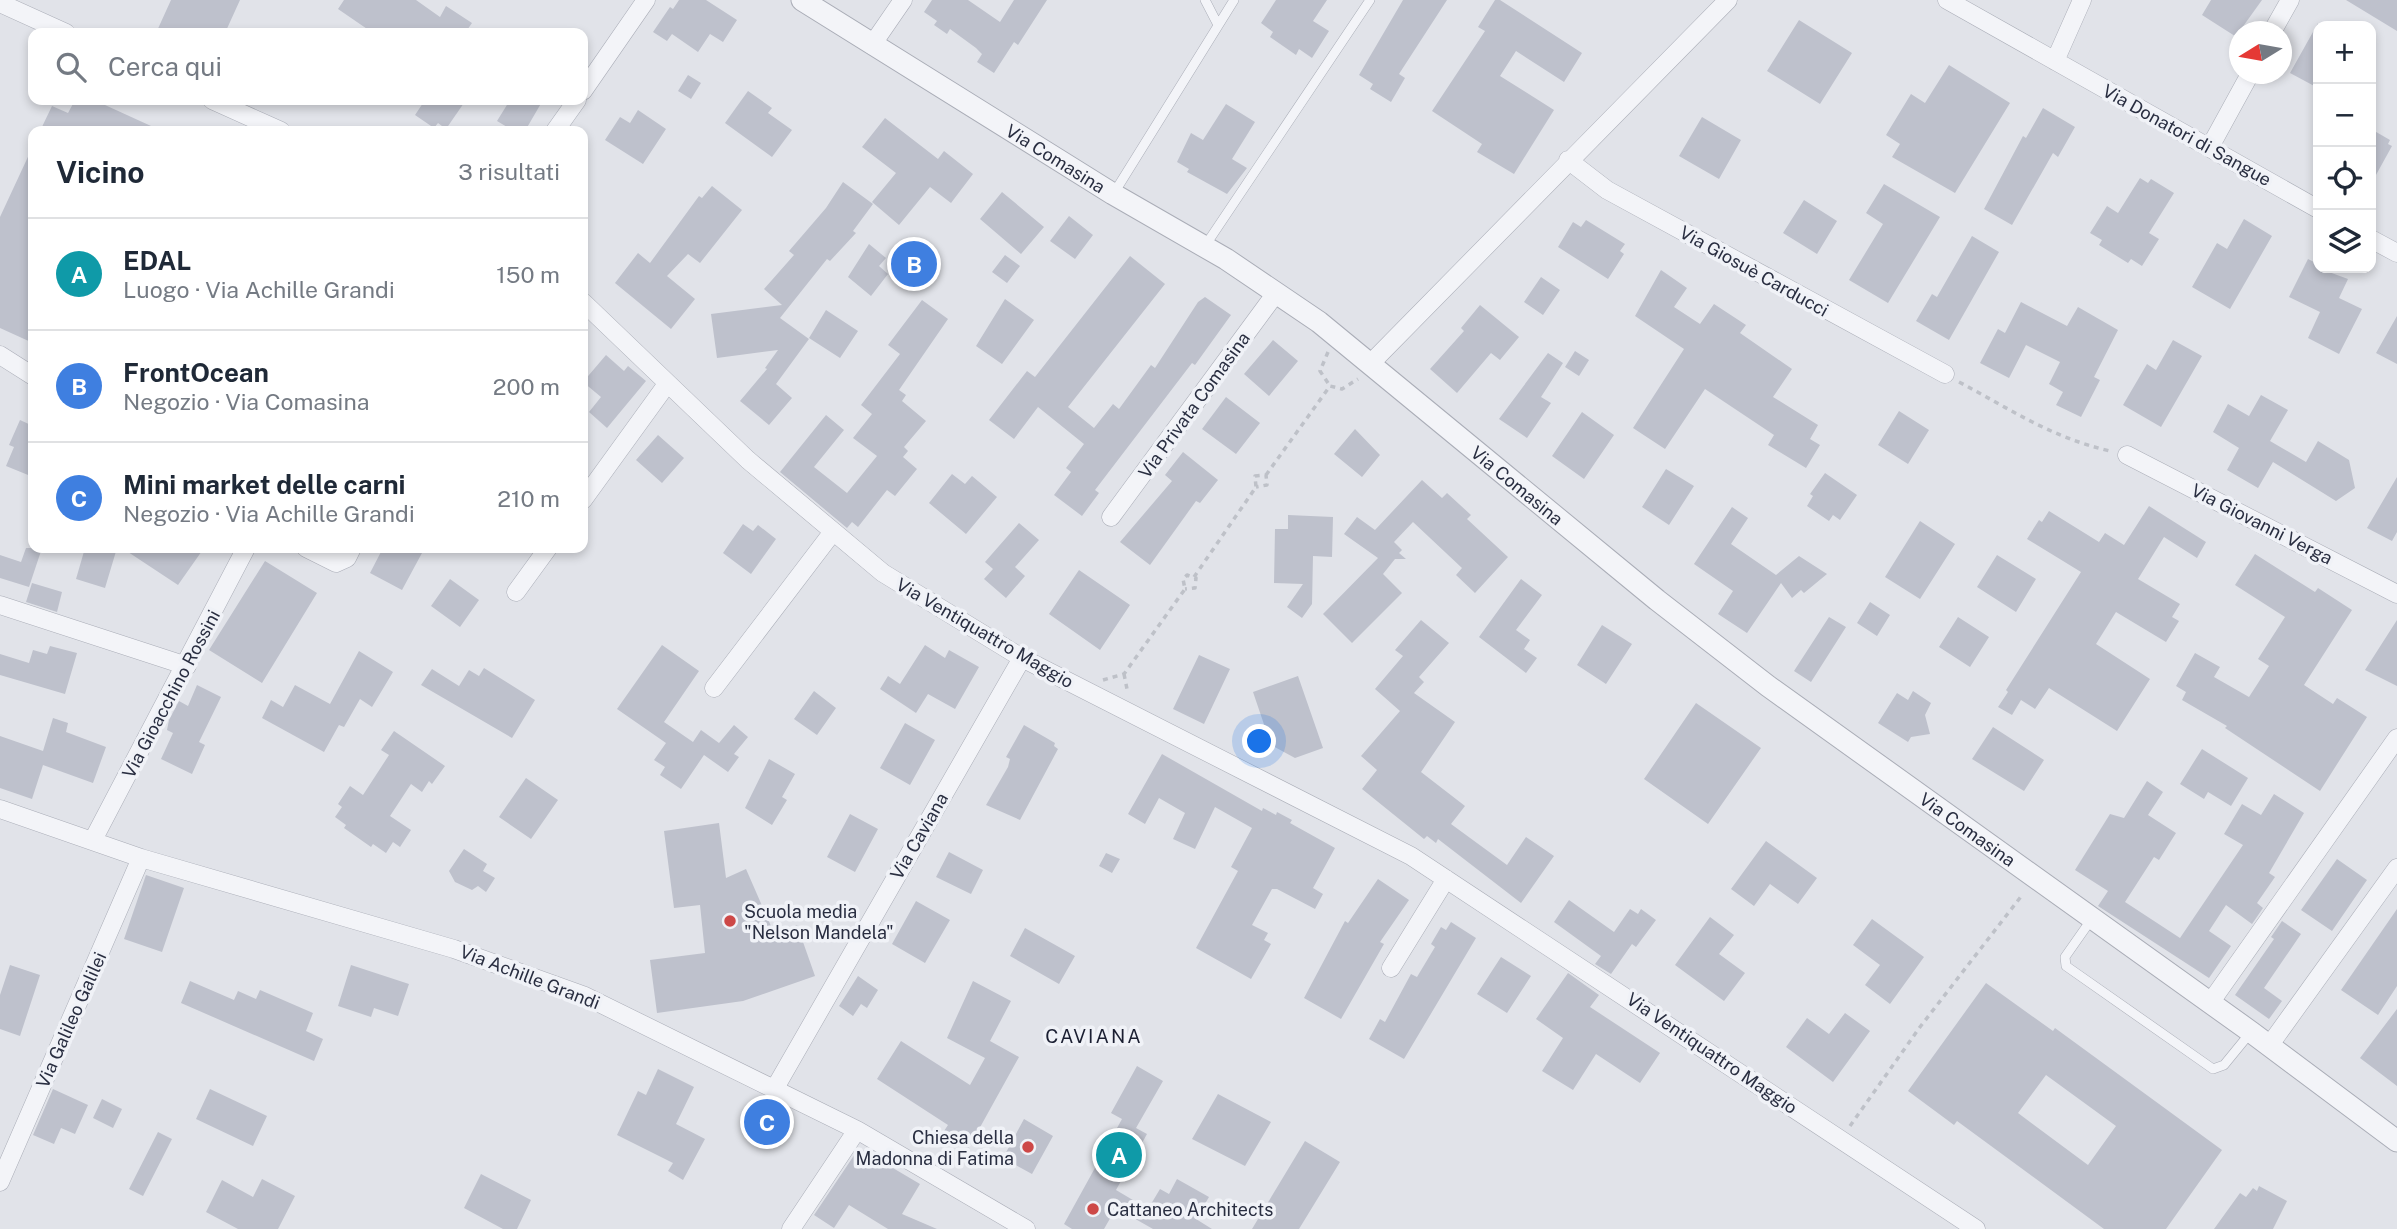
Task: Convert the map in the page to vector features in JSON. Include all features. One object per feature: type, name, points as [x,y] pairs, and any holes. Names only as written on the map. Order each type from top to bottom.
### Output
[{"type":"street","points":[[588,84],[646,0]]},
{"type":"street","name":"Via Comasina","points":[[802,0],[1276,293],[1372,362],[1657,600],[1779,694],[2396,1139]]},
{"type":"street","points":[[872,45],[903,0]]},
{"type":"street","points":[[1372,362],[1728,0]]},
{"type":"street","name":"Via Donatori di Sangue","points":[[1947,0],[2313,206]]},
{"type":"street","points":[[2055,61],[2082,0]]},
{"type":"street","points":[[2278,21],[2290,0]]},
{"type":"street","points":[[0,3],[55,28]]},
{"type":"street","points":[[2210,147],[2245,84]]},
{"type":"street","points":[[223,105],[270,126]]},
{"type":"street","points":[[559,126],[573,105]]},
{"type":"street","name":"Via Giosuè Carducci","points":[[1568,160],[1607,190],[1945,374]]},
{"type":"street","points":[[2376,240],[2394,245]]},
{"type":"street","name":"Via Privata Comasina","points":[[1111,517],[1276,293]]},
{"type":"street","name":"Via Ventiquattro Maggio","points":[[588,307],[748,460],[883,573],[1022,658],[1351,825],[1446,878],[1976,1229]]},
{"type":"street","points":[[0,355],[28,373]]},
{"type":"street","points":[[588,493],[667,384]]},
{"type":"street","name":"Via Giovanni Verga","points":[[2127,455],[2397,594]]},
{"type":"street","points":[[714,688],[832,533]]},
{"type":"street","name":"Via Gioacchino Rossini","points":[[93,840],[187,666],[244,553]]},
{"type":"street","points":[[314,553],[324,559],[342,561],[348,553]]},
{"type":"street","points":[[516,593],[544,553]]},
{"type":"street","points":[[0,605],[187,666]]},
{"type":"street","name":"Via Caviana","points":[[775,1088],[1022,658]]},
{"type":"street","points":[[2210,1003],[2397,738]]},
{"type":"street","name":"Via Achille Grandi","points":[[0,808],[141,858],[518,969],[586,996],[857,1130],[1026,1229]]},
{"type":"street","name":"Via Galileo Galilei","points":[[0,1182],[141,858]]},
{"type":"street","points":[[2269,1045],[2397,868]]},
{"type":"street","points":[[1391,968],[1446,878]]},
{"type":"street","points":[[792,1229],[857,1130]]},
{"type":"lane","points":[[1205,0],[1218,25]]},
{"type":"lane","points":[[1113,194],[1234,0]]},
{"type":"lane","points":[[1204,247],[1370,0]]},
{"type":"lane","points":[[2091,920],[2065,957],[2067,966],[2213,1069],[2224,1065],[2251,1032]]},
{"type":"path","points":[[1339,361],[1328,352],[1322,360],[1320,371],[1330,386],[1342,389],[1352,386],[1360,377],[1349,369]]},
{"type":"path","points":[[1945,374],[2032,424],[2075,443],[2127,455]]},
{"type":"path","points":[[1256,486],[1267,485],[1266,475],[1330,386]]},
{"type":"path","points":[[1194,577],[1256,486],[1255,476],[1266,475]]},
{"type":"path","points":[[1091,694],[1098,683],[1124,674],[1185,589],[1183,579],[1187,575],[1194,577]]},
{"type":"path","points":[[1185,589],[1195,588],[1197,584],[1194,577]]},
{"type":"path","points":[[1841,1139],[1920,1027],[2035,878]]},
{"type":"building","points":[[171,0],[240,0],[227,28],[158,28]]},
{"type":"building","points":[[344,0],[416,0],[440,17],[446,6],[472,23],[468,28],[366,28],[338,9]]},
{"type":"building","points":[[679,0],[706,0],[737,20],[723,42],[710,34],[698,52],[672,34],[667,41],[653,32],[670,7],[673,9]]},
{"type":"building","points":[[932,0],[968,0],[1000,22],[1014,0],[1047,0],[1018,45],[1014,42],[994,73],[977,62],[982,54],[976,48],[950,29],[947,34],[934,25],[937,21],[924,12]]},
{"type":"building","points":[[1276,0],[1327,0],[1313,21],[1329,31],[1312,58],[1299,49],[1296,55],[1270,37],[1273,32],[1261,23]]},
{"type":"building","points":[[1403,0],[1447,0],[1399,74],[1405,78],[1391,102],[1370,89],[1373,84],[1359,75]]},
{"type":"building","points":[[1495,0],[1500,0],[1582,53],[1564,82],[1516,51],[1500,76],[1554,110],[1514,174],[1477,152],[1482,144],[1432,111],[1485,31],[1478,27]]},
{"type":"building","points":[[2211,0],[2262,0],[2247,21],[2229,21],[2229,32],[2202,15]]},
{"type":"building","points":[[2346,0],[2397,0],[2397,31]]},
{"type":"building","points":[[1799,20],[1852,53],[1820,104],[1767,71]]},
{"type":"building","points":[[2313,32],[2313,85],[2292,74]]},
{"type":"building","points":[[1949,65],[2010,103],[1955,193],[1892,157],[1900,144],[1886,135],[1911,94],[1925,103]]},
{"type":"building","points":[[688,75],[701,83],[691,99],[678,91]]},
{"type":"building","points":[[748,91],[772,108],[768,113],[792,130],[772,157],[725,123]]},
{"type":"building","points":[[1226,104],[1255,122],[1232,159],[1247,168],[1227,194],[1187,172],[1189,169],[1177,162],[1191,133],[1203,140]]},
{"type":"building","points":[[72,105],[105,105],[151,126],[42,126],[52,106],[68,113]]},
{"type":"building","points":[[422,105],[463,105],[448,126],[438,123],[431,126],[415,115]]},
{"type":"building","points":[[507,105],[540,105],[528,126],[506,126],[497,121]]},
{"type":"building","points":[[2043,108],[2075,127],[2058,157],[2053,153],[2012,225],[1984,209],[2023,136],[2026,138]]},
{"type":"building","points":[[638,110],[666,129],[643,164],[605,140],[620,117],[630,123]]},
{"type":"building","points":[[1702,117],[1741,140],[1719,179],[1679,156]]},
{"type":"building","points":[[885,118],[938,159],[944,151],[973,174],[951,203],[930,187],[899,225],[872,202],[896,173],[862,147]]},
{"type":"building","points":[[2376,132],[2390,140],[2388,144],[2392,146],[2376,175]]},
{"type":"building","points":[[28,157],[28,341],[0,328],[0,217]]},
{"type":"building","points":[[2140,178],[2148,183],[2151,179],[2174,193],[2149,233],[2159,239],[2142,266],[2131,259],[2128,263],[2099,245],[2102,240],[2090,233],[2107,206],[2118,213]]},
{"type":"building","points":[[843,182],[873,204],[853,231],[856,233],[830,261],[827,259],[780,318],[809,339],[776,384],[792,398],[769,425],[740,401],[767,369],[765,368],[778,350],[717,358],[711,314],[782,305],[764,289],[794,255],[789,251],[826,208]]},
{"type":"building","points":[[1884,184],[1940,217],[1888,303],[1849,280],[1883,224],[1866,213]]},
{"type":"building","points":[[712,186],[742,210],[700,263],[688,254],[667,276],[695,299],[671,329],[615,283],[638,253],[650,263],[699,196],[702,198]]},
{"type":"building","points":[[1002,192],[1044,227],[1021,254],[980,219]]},
{"type":"building","points":[[1804,200],[1837,221],[1817,254],[1783,233]]},
{"type":"building","points":[[1069,216],[1093,235],[1075,259],[1050,241]]},
{"type":"building","points":[[2244,219],[2272,236],[2230,309],[2192,287],[2217,243],[2227,249]]},
{"type":"building","points":[[1586,220],[1625,244],[1620,251],[1624,254],[1608,279],[1558,247],[1573,222],[1581,227]]},
{"type":"building","points":[[1972,236],[1999,252],[1949,340],[1916,321],[1932,294],[1937,297]]},
{"type":"building","points":[[869,244],[886,258],[879,266],[888,274],[871,296],[848,277]]},
{"type":"building","points":[[1005,255],[1020,266],[1007,283],[992,272]]},
{"type":"building","points":[[1130,256],[1165,284],[1068,407],[1094,428],[1113,404],[1119,409],[1151,365],[1155,368],[1198,302],[1205,297],[1231,315],[1195,365],[1192,363],[1095,490],[1099,493],[1082,516],[1054,495],[1071,472],[1066,468],[1084,444],[1038,407],[1014,439],[989,420],[1027,371],[1035,377]]},
{"type":"building","points":[[2308,259],[2313,262],[2313,273],[2332,273],[2348,279],[2339,298],[2362,309],[2339,354],[2308,338],[2320,312],[2289,297]]},
{"type":"building","points":[[1661,270],[1687,288],[1674,307],[1700,324],[1714,304],[1746,325],[1740,333],[1792,369],[1773,397],[1818,425],[1810,439],[1820,445],[1806,468],[1768,445],[1774,435],[1705,389],[1665,449],[1633,428],[1684,349],[1635,316]]},
{"type":"building","points":[[1541,277],[1560,290],[1543,315],[1524,302]]},
{"type":"building","points":[[1005,299],[1034,320],[1002,364],[976,346]]},
{"type":"building","points":[[922,300],[948,319],[899,390],[906,395],[902,401],[926,421],[904,447],[908,451],[903,457],[917,469],[895,496],[887,490],[858,527],[852,522],[847,528],[780,472],[826,415],[844,430],[814,467],[847,493],[877,456],[853,438],[872,414],[861,405],[900,354],[888,345]]},
{"type":"building","points":[[2021,302],[2067,326],[2078,307],[2118,330],[2094,377],[2100,380],[2081,417],[2056,405],[2063,392],[2049,384],[2060,362],[2026,345],[2009,378],[1980,363],[1998,329],[2005,333]]},
{"type":"building","points":[[1480,305],[1519,337],[1500,360],[1491,353],[1457,393],[1430,369],[1464,331],[1461,328]]},
{"type":"building","points":[[826,310],[858,331],[840,358],[809,338]]},
{"type":"building","points":[[2397,316],[2397,364],[2376,353]]},
{"type":"building","points":[[1273,340],[1298,361],[1269,396],[1244,374]]},
{"type":"building","points":[[2173,340],[2202,356],[2161,427],[2123,405],[2147,364],[2156,370]]},
{"type":"building","points":[[1575,351],[1589,360],[1579,376],[1565,367]]},
{"type":"building","points":[[1548,353],[1563,363],[1541,397],[1551,403],[1527,438],[1499,419]]},
{"type":"building","points":[[606,355],[624,371],[628,366],[646,381],[607,428],[589,412],[601,397],[588,386],[588,376]]},
{"type":"building","points":[[2261,395],[2288,410],[2270,441],[2306,462],[2318,441],[2349,460],[2355,488],[2336,501],[2273,462],[2258,488],[2227,470],[2239,448],[2213,432],[2228,404],[2249,416]]},
{"type":"building","points":[[1226,397],[1260,423],[1236,454],[1202,429]]},
{"type":"building","points":[[1899,411],[1929,430],[1908,464],[1878,445]]},
{"type":"building","points":[[1582,412],[1614,435],[1584,479],[1552,456]]},
{"type":"building","points":[[20,420],[28,424],[28,475],[6,466],[14,447],[9,445]]},
{"type":"building","points":[[1355,429],[1380,455],[1362,477],[1334,454]]},
{"type":"building","points":[[658,435],[684,458],[662,483],[636,460]]},
{"type":"building","points":[[1183,452],[1218,480],[1200,503],[1196,501],[1150,565],[1120,542],[1172,481],[1165,475]]},
{"type":"building","points":[[1666,469],[1694,486],[1669,525],[1642,507]]},
{"type":"building","points":[[1825,473],[1857,495],[1840,520],[1833,515],[1829,521],[1807,506],[1813,496],[1810,494]]},
{"type":"building","points":[[952,474],[965,484],[972,476],[997,497],[966,534],[929,503]]},
{"type":"building","points":[[2397,477],[2397,532],[2392,541],[2367,528]]},
{"type":"building","points":[[1422,480],[1442,498],[1447,493],[1471,515],[1467,519],[1508,557],[1475,593],[1456,575],[1462,568],[1413,522],[1394,542],[1402,550],[1399,553],[1406,559],[1395,559],[1383,574],[1402,593],[1352,643],[1323,614],[1378,558],[1344,534],[1357,517],[1375,530]]},
{"type":"building","points":[[2149,506],[2206,542],[2197,558],[2164,537],[2138,579],[2180,604],[2172,617],[2179,621],[2166,642],[2116,612],[2096,644],[2150,679],[2117,731],[2049,688],[2035,709],[2021,700],[2012,715],[1998,707],[2081,572],[2027,539],[2039,520],[2042,522],[2049,511],[2099,542],[2105,533],[2124,545]]},
{"type":"building","points":[[1732,507],[1748,518],[1731,544],[1776,575],[1799,556],[1827,574],[1804,593],[1801,590],[1792,598],[1781,583],[1747,633],[1718,614],[1733,591],[1694,564]]},
{"type":"building","points":[[1288,515],[1333,517],[1332,557],[1313,556],[1312,604],[1302,618],[1287,607],[1303,584],[1274,583],[1275,529],[1288,529]]},
{"type":"building","points":[[1920,521],[1955,544],[1920,599],[1885,577]]},
{"type":"building","points":[[1019,523],[1039,540],[1015,567],[1025,576],[1006,598],[984,579],[993,569],[985,562]]},
{"type":"building","points":[[743,524],[753,531],[758,525],[776,539],[751,574],[723,553]]},
{"type":"building","points":[[26,548],[28,553],[40,553],[29,587],[0,578],[0,555],[21,562]]},
{"type":"building","points":[[84,553],[116,553],[105,588],[76,579]]},
{"type":"building","points":[[130,553],[200,553],[178,585]]},
{"type":"building","points":[[380,553],[422,553],[402,590],[370,573]]},
{"type":"building","points":[[2255,554],[2315,592],[2318,588],[2352,610],[2304,685],[2333,704],[2337,698],[2367,717],[2320,791],[2225,728],[2227,726],[2182,700],[2186,692],[2176,686],[2195,653],[2220,667],[2214,677],[2249,697],[2269,666],[2258,659],[2285,617],[2235,585]]},
{"type":"building","points":[[1997,555],[2036,579],[2016,612],[1977,587]]},
{"type":"building","points":[[265,561],[317,593],[262,683],[209,650]]},
{"type":"building","points":[[1079,570],[1130,605],[1100,650],[1049,614]]},
{"type":"building","points":[[450,579],[479,600],[460,627],[431,606]]},
{"type":"building","points":[[1521,579],[1542,595],[1516,630],[1530,640],[1524,649],[1537,658],[1526,673],[1479,637]]},
{"type":"building","points":[[32,583],[62,592],[57,612],[26,602]]},
{"type":"building","points":[[1870,602],[1890,615],[1877,636],[1857,623]]},
{"type":"building","points":[[1829,617],[1846,627],[1811,682],[1794,671]]},
{"type":"building","points":[[1958,617],[1989,637],[1970,667],[1939,647]]},
{"type":"building","points":[[1421,620],[1449,643],[1419,677],[1424,682],[1414,693],[1455,722],[1421,772],[1465,806],[1451,824],[1507,865],[1526,837],[1554,856],[1521,903],[1438,839],[1436,843],[1427,836],[1424,839],[1362,789],[1377,770],[1361,756],[1400,711],[1375,689],[1403,656],[1395,650]]},
{"type":"building","points":[[2397,620],[2397,686],[2365,670]]},
{"type":"building","points":[[1602,625],[1632,644],[1606,684],[1577,665]]},
{"type":"building","points":[[662,645],[699,671],[664,722],[693,742],[701,730],[719,743],[734,725],[748,737],[734,754],[739,757],[728,772],[704,755],[681,789],[660,775],[665,767],[654,760],[666,743],[617,709]]},
{"type":"building","points":[[925,645],[945,658],[949,650],[979,667],[955,709],[928,694],[916,713],[880,689],[888,676],[900,684]]},
{"type":"building","points":[[50,646],[77,653],[65,694],[0,675],[0,654],[29,663],[33,650],[47,654]]},
{"type":"building","points":[[359,651],[393,672],[372,707],[360,699],[344,727],[339,725],[324,752],[262,718],[271,700],[283,707],[295,685],[330,704]]},
{"type":"building","points":[[1199,655],[1230,669],[1204,724],[1173,709]]},
{"type":"building","points":[[484,668],[535,700],[512,738],[421,685],[432,669],[459,686],[469,670],[479,676]]},
{"type":"building","points":[[1298,676],[1323,748],[1295,758],[1271,745],[1253,692]]},
{"type":"building","points":[[197,685],[221,697],[199,742],[205,745],[192,774],[161,759],[173,733],[167,730],[169,720],[179,701],[188,706]]},
{"type":"building","points":[[814,691],[836,708],[817,735],[794,719]]},
{"type":"building","points":[[1913,691],[1931,703],[1925,715],[1930,734],[1911,737],[1908,742],[1878,723],[1897,693],[1908,700]]},
{"type":"building","points":[[1696,703],[1761,748],[1708,824],[1644,779]]},
{"type":"building","points":[[53,718],[68,723],[66,732],[106,747],[93,783],[43,765],[32,799],[0,788],[0,736],[43,751]]},
{"type":"building","points":[[905,723],[935,740],[910,785],[880,768]]},
{"type":"building","points":[[1024,725],[1055,743],[1054,746],[1058,749],[1020,820],[986,805],[1008,767],[1010,759],[1006,757]]},
{"type":"building","points":[[1993,727],[2044,760],[2024,791],[1972,759]]},
{"type":"building","points":[[394,731],[445,766],[432,784],[429,781],[422,792],[411,784],[390,816],[411,830],[400,847],[393,842],[386,853],[373,844],[371,847],[344,828],[346,825],[335,817],[342,807],[338,804],[350,786],[363,795],[389,755],[381,750]]},
{"type":"building","points":[[2202,749],[2248,778],[2231,806],[2208,792],[2204,799],[2180,784]]},
{"type":"building","points":[[1162,754],[1262,811],[1263,808],[1276,815],[1277,812],[1292,820],[1290,823],[1335,848],[1313,888],[1323,894],[1315,909],[1277,889],[1272,889],[1252,925],[1268,933],[1264,940],[1271,944],[1251,979],[1196,948],[1238,871],[1231,867],[1252,828],[1215,807],[1195,849],[1173,839],[1185,813],[1159,798],[1145,824],[1128,814]]},
{"type":"building","points":[[769,759],[795,774],[782,797],[787,800],[772,825],[745,808]]},
{"type":"building","points":[[526,778],[558,800],[531,839],[499,817]]},
{"type":"building","points":[[2147,781],[2163,792],[2148,815],[2176,833],[2159,860],[2154,857],[2125,902],[2180,938],[2243,845],[2224,834],[2242,804],[2261,815],[2274,794],[2304,813],[2269,873],[2275,877],[2257,903],[2263,908],[2252,924],[2226,905],[2209,931],[2231,946],[2209,978],[2098,906],[2108,891],[2075,870],[2110,814],[2124,818]]},
{"type":"building","points":[[850,814],[878,829],[855,872],[827,857]]},
{"type":"building","name":"Scuola media \"Nelson Mandela\"","points":[[719,823],[726,878],[746,869],[774,933],[797,925],[815,976],[743,1001],[657,1013],[650,960],[705,953],[700,905],[674,908],[664,831]]},
{"type":"building","points":[[1766,841],[1817,878],[1798,904],[1770,884],[1754,906],[1731,889]]},
{"type":"building","points":[[464,849],[487,864],[483,871],[495,878],[486,892],[478,886],[472,890],[455,882],[449,871]]},
{"type":"building","points":[[949,852],[983,870],[971,894],[936,877]]},
{"type":"building","points":[[1106,853],[1120,859],[1112,873],[1099,866]]},
{"type":"building","points":[[2337,859],[2367,880],[2332,931],[2301,910]]},
{"type":"building","points":[[146,875],[184,888],[162,952],[124,939]]},
{"type":"building","points":[[1378,879],[1409,900],[1380,942],[1384,944],[1341,1019],[1304,998],[1345,921],[1348,923]]},
{"type":"building","points":[[1569,900],[1614,932],[1630,909],[1638,914],[1641,909],[1656,920],[1636,947],[1632,944],[1611,974],[1595,964],[1601,956],[1554,922]]},
{"type":"building","points":[[916,901],[950,920],[925,963],[892,944]]},
{"type":"building","points":[[2397,909],[2397,986],[2378,1015],[2341,990]]},
{"type":"building","points":[[1710,917],[1734,935],[1719,954],[1745,973],[1724,1001],[1675,965]]},
{"type":"building","points":[[1872,919],[1924,957],[1890,1004],[1865,985],[1880,965],[1853,945]]},
{"type":"building","points":[[2282,921],[2301,934],[2264,988],[2282,1001],[2269,1019],[2235,995],[2274,939],[2271,937]]},
{"type":"building","points":[[1451,922],[1476,938],[1404,1059],[1369,1039],[1380,1019],[1385,1022],[1411,974],[1417,977],[1435,947],[1431,944],[1441,927],[1446,930]]},
{"type":"building","points":[[1025,928],[1075,956],[1059,984],[1010,956]]},
{"type":"building","points":[[1501,957],[1531,976],[1507,1013],[1477,994]]},
{"type":"building","points":[[10,965],[40,975],[20,1036],[0,1029],[0,995]]},
{"type":"building","points":[[351,965],[409,984],[398,1016],[374,1008],[371,1017],[338,1006]]},
{"type":"building","points":[[1568,973],[1599,995],[1590,1007],[1660,1053],[1640,1083],[1596,1054],[1573,1090],[1542,1071],[1563,1038],[1536,1019]]},
{"type":"building","points":[[858,976],[878,990],[867,1008],[861,1004],[853,1016],[839,1006]]},
{"type":"building","points":[[190,981],[234,1000],[238,991],[256,999],[260,990],[313,1013],[306,1031],[323,1039],[314,1061],[181,1003]]},
{"type":"building","points":[[973,981],[1011,1001],[990,1041],[1019,1057],[968,1149],[942,1134],[948,1125],[877,1079],[901,1041],[970,1085],[985,1058],[947,1038]]},
{"type":"building","points":[[1986,983],[2053,1031],[2055,1028],[2222,1150],[2166,1229],[2104,1229],[1957,1121],[1954,1125],[1908,1091]],"holes":[[[2046,1075],[2116,1126],[2088,1165],[2018,1113]]]},
{"type":"building","points":[[2397,1009],[2397,1086],[2360,1058]]},
{"type":"building","points":[[1845,1013],[1870,1031],[1833,1082],[1786,1047],[1807,1018],[1829,1034]]},
{"type":"building","points":[[1137,1066],[1163,1081],[1136,1128],[1147,1134],[1116,1190],[1148,1209],[1160,1189],[1169,1194],[1177,1179],[1209,1197],[1196,1219],[1212,1229],[1153,1229],[1116,1208],[1104,1229],[1072,1229],[1064,1224],[1122,1119],[1111,1113]]},
{"type":"building","points":[[658,1069],[694,1087],[676,1124],[705,1139],[683,1180],[668,1171],[673,1163],[617,1135],[638,1091],[646,1095]]},
{"type":"building","points":[[53,1089],[88,1105],[75,1134],[61,1128],[54,1144],[33,1135]]},
{"type":"building","points":[[210,1089],[267,1116],[253,1146],[196,1119]]},
{"type":"building","points":[[1218,1094],[1271,1122],[1245,1166],[1192,1139]]},
{"type":"building","points":[[102,1099],[122,1109],[113,1128],[93,1118]]},
{"type":"building","name":"Chiesa della Madonna di Fatima","points":[[1024,1119],[1053,1136],[1032,1174],[1003,1158]]},
{"type":"building","points":[[158,1132],[172,1139],[143,1196],[129,1189]]},
{"type":"building","points":[[1305,1141],[1340,1162],[1299,1229],[1252,1229]]},
{"type":"building","points":[[859,1148],[920,1184],[902,1214],[937,1229],[888,1229],[849,1205],[834,1228],[814,1215]]},
{"type":"building","points":[[481,1174],[531,1200],[517,1229],[503,1229],[464,1208]]},
{"type":"building","points":[[262,1179],[295,1196],[278,1229],[238,1229],[206,1212],[222,1180],[253,1197]]},
{"type":"building","points":[[2259,1186],[2287,1201],[2273,1229],[2214,1229],[2240,1193],[2246,1197],[2253,1188],[2257,1191]]},
{"type":"place","name":"FrontOcean","points":[[914,264]]},
{"type":"place","name":"Scuola media \"Nelson Mandela\"","points":[[730,921]]},
{"type":"place","name":"Mini market delle carni","points":[[767,1122]]},
{"type":"place","name":"Chiesa della Madonna di Fatima","points":[[1028,1147]]},
{"type":"place","name":"EDAL","points":[[1119,1155]]},
{"type":"place","name":"Cattaneo Architects","points":[[1093,1209]]},
{"type":"district","name":"CAVIANA","points":[[1094,1036]]}]
